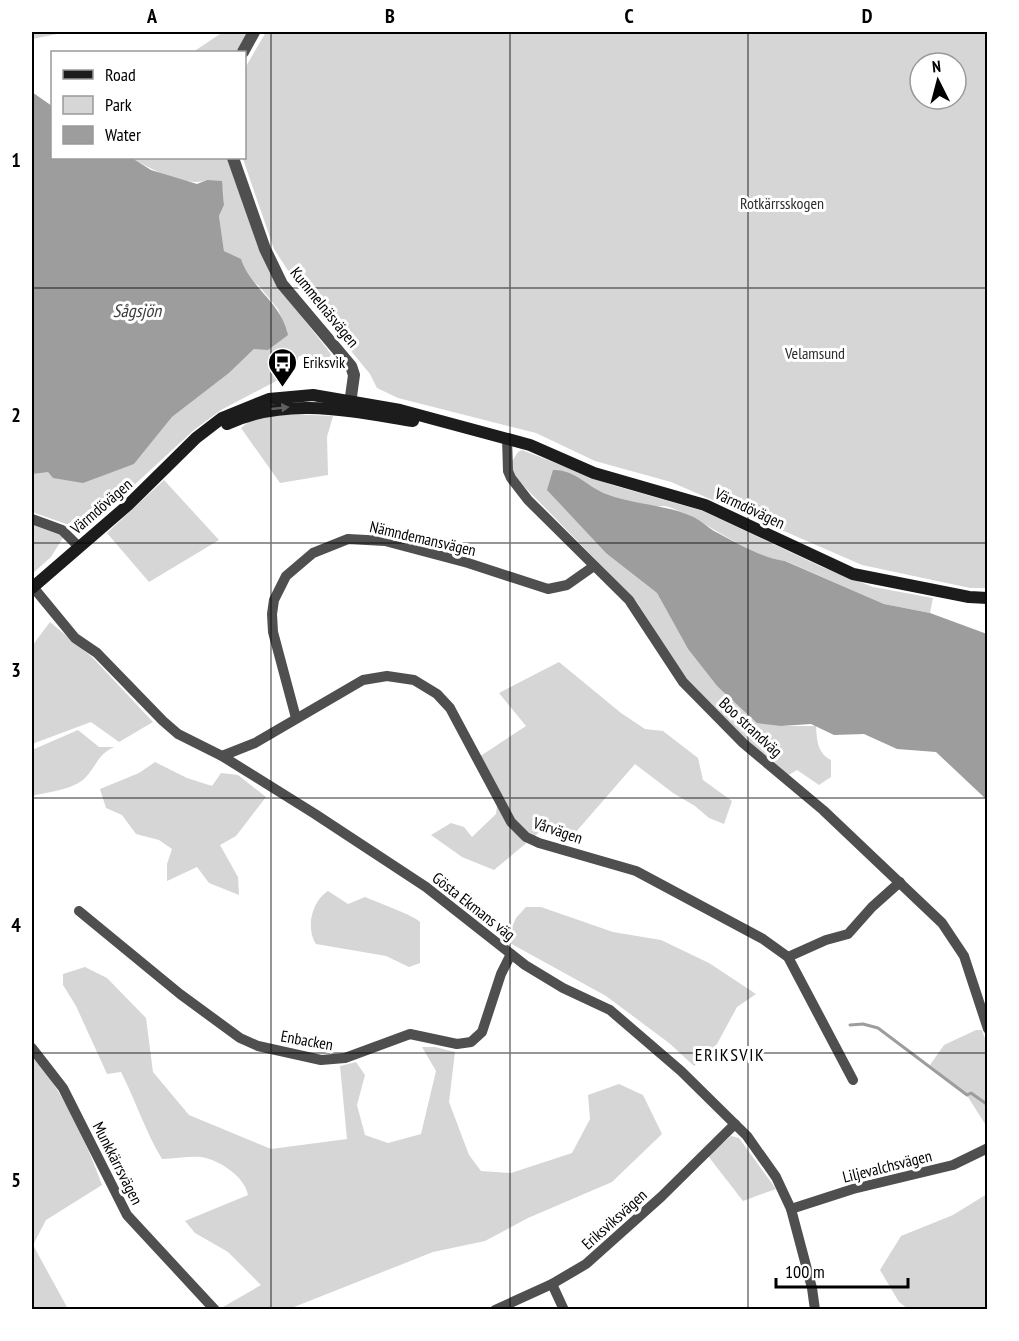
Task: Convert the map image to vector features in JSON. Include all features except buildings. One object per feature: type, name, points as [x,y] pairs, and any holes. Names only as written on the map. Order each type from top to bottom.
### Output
[{"type":"main road","name":"Värmdövägen","points":[[32,587],[79,547],[189,447],[196,438],[222,418],[255,402],[298,395],[503,437],[530,445],[594,473],[705,505],[853,574],[969,597],[987,598]]},
{"type":"street","points":[[244,51],[254,32]]},
{"type":"street","name":"Kummelnäsvägen","points":[[233,159],[278,277],[292,297],[351,366],[354,375],[350,406]]},
{"type":"street","name":"Boo strandväg","points":[[503,437],[511,478],[629,600],[683,682],[743,743],[900,882],[942,923],[964,956],[987,1029]]},
{"type":"street","points":[[32,519],[62,530],[79,547]]},
{"type":"street","name":"Nämndemansvägen","points":[[296,718],[273,633],[273,607],[285,576],[300,563],[324,548],[348,539],[386,541],[468,563],[548,590],[567,585],[594,566]]},
{"type":"street","name":"Gösta Ekmans väg","points":[[32,587],[75,638],[97,653],[163,722],[178,734],[222,756],[426,887],[511,954],[563,988],[610,1010],[681,1071],[747,1136],[769,1164],[791,1209],[812,1288],[815,1310]]},
{"type":"street","name":"Vårvägen","points":[[222,756],[255,743],[346,688],[375,676],[402,677],[425,685],[450,708],[512,822],[526,837],[548,846],[636,871],[764,939],[788,957],[853,1080]]},
{"type":"street","points":[[788,957],[826,940],[848,934],[872,907],[900,882]]},
{"type":"street","name":"Enbacken","points":[[79,911],[180,994],[240,1038],[258,1046],[321,1060],[345,1058],[410,1034],[457,1044],[471,1042],[482,1032],[501,974],[511,954]]},
{"type":"street","name":"Munkkärrsvägen","points":[[32,1048],[63,1088],[127,1215],[215,1310]]},
{"type":"street","name":"Eriksviksvägen","points":[[495,1310],[552,1284],[597,1255],[735,1124]]},
{"type":"street","name":"Liljevalchsvägen","points":[[791,1209],[853,1189],[953,1165],[987,1148]]},
{"type":"street","points":[[552,1284],[564,1310]]},
{"type":"green space","points":[[32,32],[68,32],[32,39]]},
{"type":"green space","points":[[223,32],[249,32],[239,51],[194,51]]},
{"type":"green space","name":"Rotkärrsskogen","points":[[266,32],[987,32],[987,588],[970,588],[862,565],[671,482],[595,461],[536,433],[398,398],[377,388],[370,374],[300,289],[274,249],[243,159],[246,159],[246,66]]},
{"type":"green space","points":[[134,159],[227,159],[259,250],[287,298],[331,354],[328,361],[299,356],[292,376],[278,380],[221,410],[194,430],[107,510],[85,517],[72,526],[32,512],[32,233],[48,472],[51,474],[134,464],[172,417],[229,373],[254,349],[287,331],[278,309],[258,285],[250,280],[235,257],[224,251],[219,216],[224,205],[223,189],[207,180],[199,182],[179,179]]},
{"type":"green space","points":[[287,414],[333,416],[327,437],[328,475],[280,483],[241,428],[257,418]]},
{"type":"green space","points":[[522,450],[612,485],[703,511],[822,567],[873,587],[933,598],[930,613],[884,604],[786,561],[757,553],[698,520],[669,507],[650,507],[627,502],[610,497],[590,485],[607,554],[657,593],[688,649],[717,686],[738,703],[781,726],[816,726],[820,750],[831,760],[831,777],[819,785],[797,770],[787,776],[744,739],[687,682],[637,602],[515,477],[511,463]]},
{"type":"green space","points":[[164,480],[219,540],[149,582],[107,533]]},
{"type":"green space","points":[[32,523],[64,536],[51,557],[32,574]]},
{"type":"green space","points":[[50,622],[93,658],[153,722],[119,742],[91,722],[32,744],[32,646]]},
{"type":"green space","points":[[559,662],[621,713],[645,729],[663,731],[698,758],[703,780],[732,801],[724,824],[709,818],[635,764],[568,841],[542,830],[494,870],[462,857],[431,835],[451,823],[464,827],[472,837],[496,814],[499,792],[479,757],[526,726],[499,693]]},
{"type":"green space","points":[[78,730],[99,747],[114,747],[104,753],[89,774],[80,782],[67,788],[32,796],[32,750]]},
{"type":"green space","points":[[155,762],[187,778],[212,786],[221,773],[238,775],[266,797],[236,836],[220,845],[238,877],[239,895],[209,883],[197,867],[167,881],[167,864],[172,849],[159,840],[136,834],[122,815],[106,808],[100,789],[139,773]]},
{"type":"green space","points":[[328,891],[348,904],[365,897],[420,922],[420,963],[409,967],[386,956],[316,944],[311,931],[312,916],[314,908]]},
{"type":"green space","points":[[526,907],[541,907],[613,932],[661,940],[709,963],[756,994],[737,1007],[717,1044],[694,1066],[669,1043],[606,996],[506,941],[516,918]]},
{"type":"green space","points":[[85,967],[107,978],[146,1018],[153,1072],[189,1115],[271,1149],[347,1139],[340,1066],[356,1062],[365,1075],[357,1105],[365,1135],[388,1143],[421,1134],[436,1071],[422,1047],[435,1047],[455,1052],[449,1102],[469,1155],[481,1171],[511,1173],[572,1153],[590,1119],[588,1095],[619,1084],[643,1095],[662,1134],[612,1182],[528,1218],[485,1241],[433,1252],[289,1309],[226,1309],[223,1307],[261,1285],[228,1252],[195,1233],[185,1221],[248,1195],[246,1188],[231,1170],[208,1159],[196,1157],[162,1159],[121,1072],[107,1074],[76,1006],[63,985],[63,974]]},
{"type":"green space","points":[[976,1030],[982,1030],[987,1044],[987,1127],[968,1097],[930,1065],[944,1045]]},
{"type":"green space","points":[[32,1052],[72,1116],[102,1185],[46,1220],[33,1245],[68,1309],[32,1309]]},
{"type":"green space","points":[[731,1136],[739,1138],[776,1189],[743,1201],[708,1156]]},
{"type":"green space","points":[[987,1194],[987,1309],[908,1309],[899,1302],[880,1270],[901,1236],[953,1215]]},
{"type":"water","name":"Sågsjön","points":[[32,92],[51,105],[51,159],[134,159],[151,170],[197,184],[207,180],[222,181],[224,205],[219,216],[224,251],[241,259],[252,279],[279,313],[288,335],[268,350],[254,349],[229,373],[172,417],[134,464],[83,483],[53,478],[48,472],[32,474]]},
{"type":"water","points":[[553,470],[568,472],[599,491],[617,498],[670,509],[691,516],[749,549],[767,557],[785,561],[884,604],[930,613],[987,634],[987,800],[936,752],[897,749],[864,734],[834,735],[811,724],[781,726],[757,723],[717,686],[688,649],[657,593],[607,554],[547,490]]},
{"type":"waterway","points":[[850,1025],[863,1024],[878,1028],[967,1095],[971,1093],[988,1105]]},
{"type":"place","name":"Eriksvik","points":[[282,388]]},
{"type":"district","name":"ERIKSVIK","points":[[730,1055]]},
{"type":"park label","name":"Velamsund","points":[[815,353]]}]
